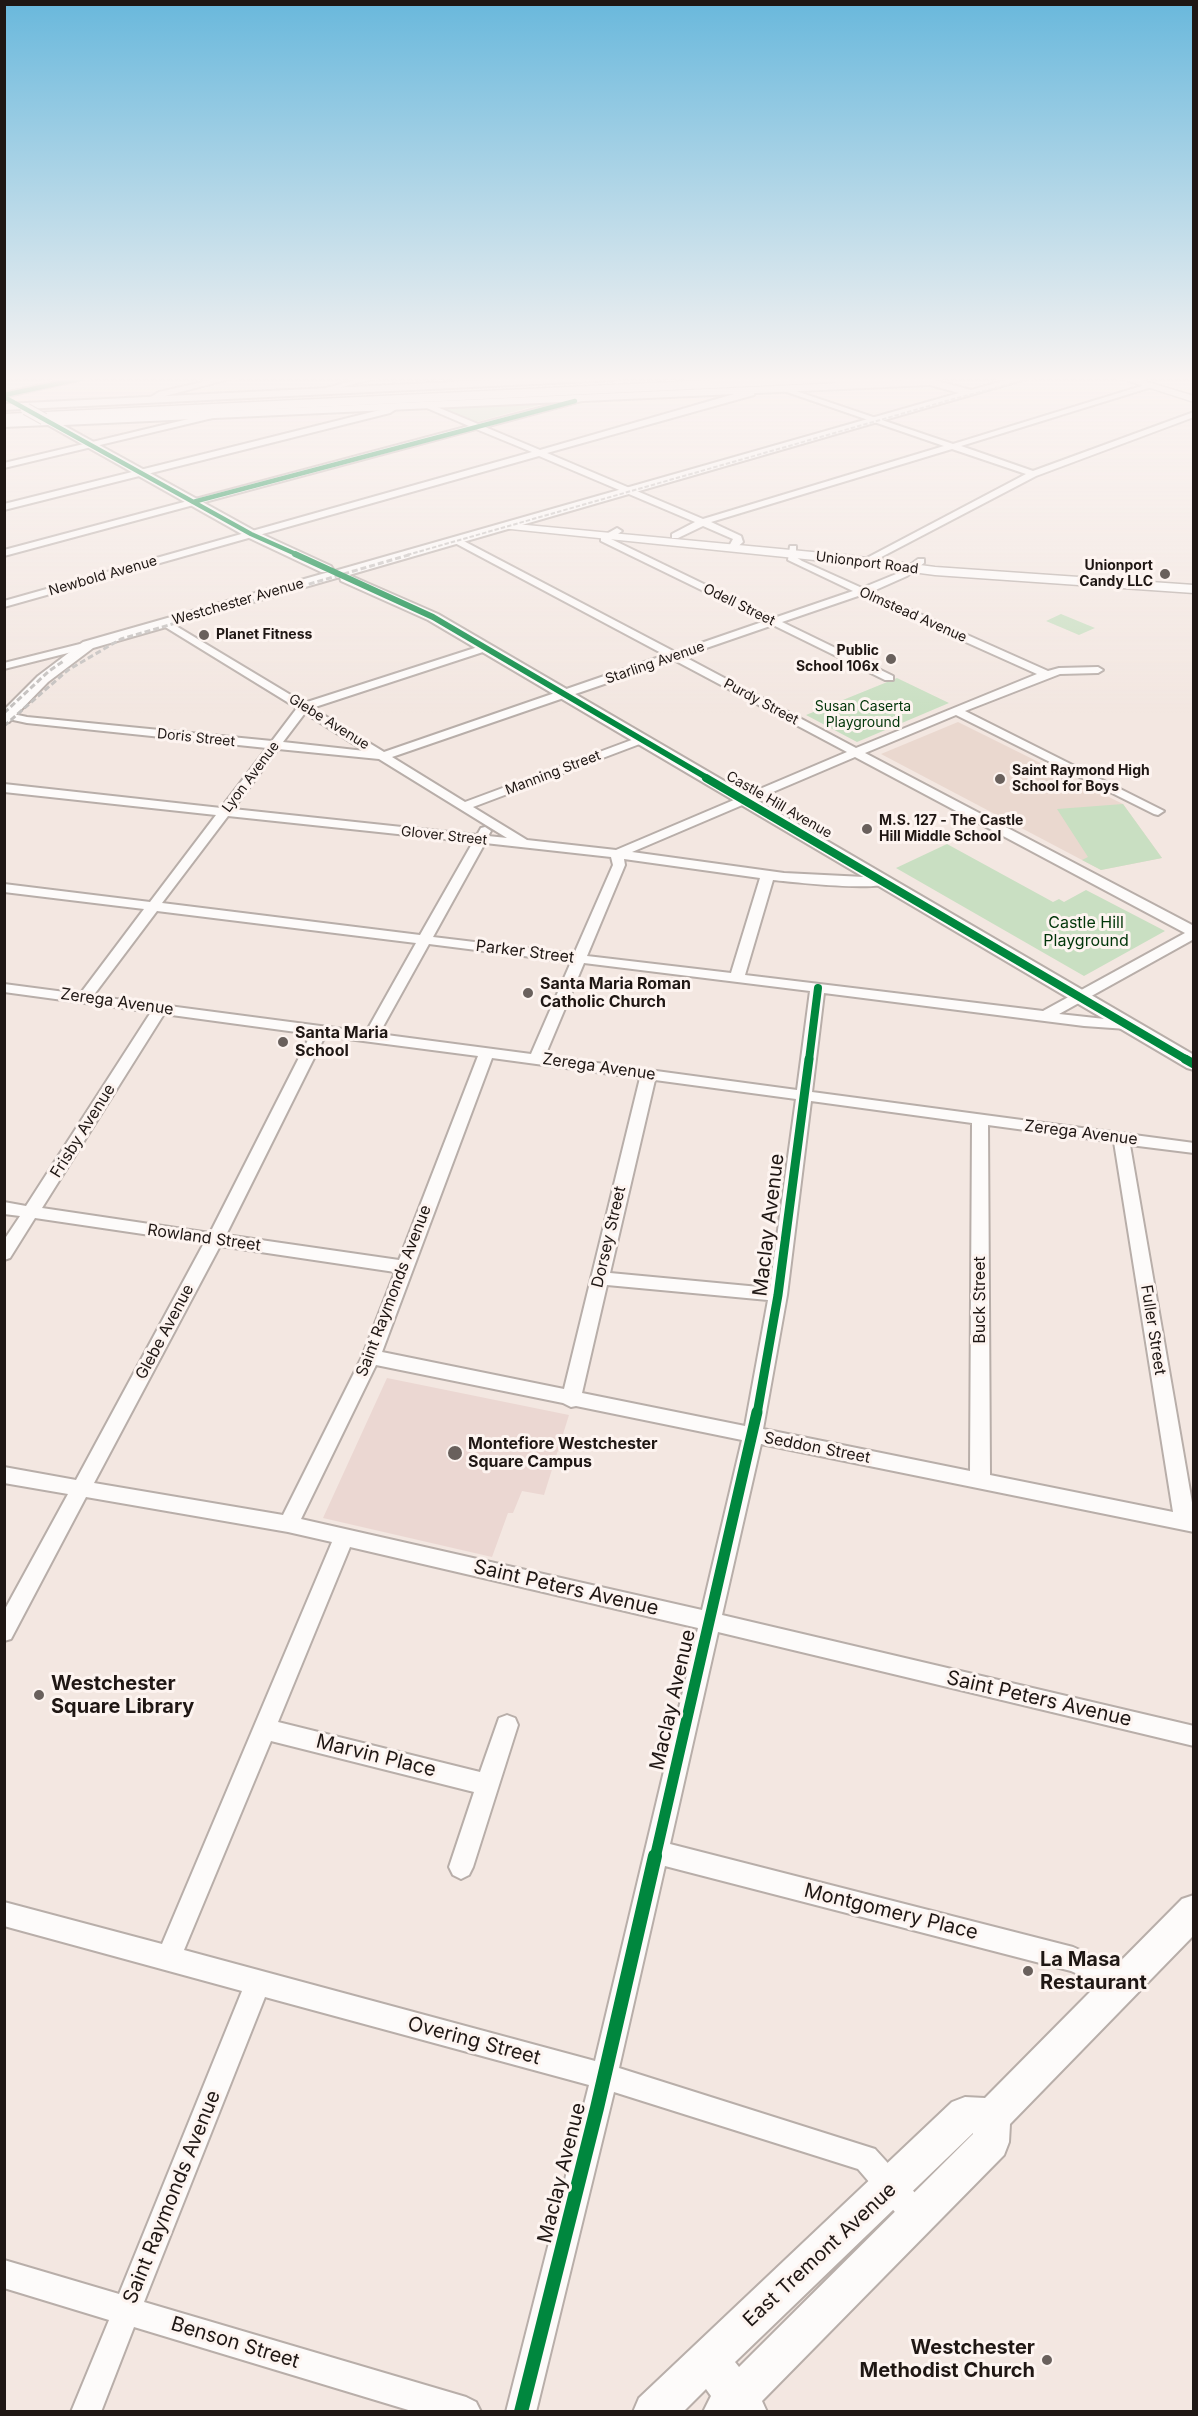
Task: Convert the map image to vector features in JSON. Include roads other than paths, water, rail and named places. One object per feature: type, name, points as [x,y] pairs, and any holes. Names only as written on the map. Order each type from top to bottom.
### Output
[{"type":"main road","points":[[172,490],[251,534],[326,569]]},
{"type":"main road","name":"Westchester Avenue","points":[[6,716],[50,673],[87,645],[632,490]]},
{"type":"main road","points":[[357,569],[433,617]]},
{"type":"main road","name":"Castle Hill Avenue","points":[[346,578],[433,617],[1194,1064]]},
{"type":"main road","points":[[709,2359],[736,2407],[917,2216],[991,2142],[992,2115],[1194,1911]]},
{"type":"main road","name":"East Tremont Avenue","points":[[653,2412],[892,2187],[965,2115],[992,2115]]},
{"type":"street","points":[[4,507],[74,490]]},
{"type":"street","points":[[4,553],[240,490]]},
{"type":"street","name":"Newbold Avenue","points":[[4,604],[408,490]]},
{"type":"street","points":[[625,490],[738,538],[736,545]]},
{"type":"street","points":[[675,536],[703,522],[809,490]]},
{"type":"street","points":[[870,559],[1003,490]]},
{"type":"street","name":"Unionport Road","points":[[525,520],[614,533],[917,564],[1194,588]]},
{"type":"street","name":"Unionport Road","points":[[505,526],[675,536],[736,545]]},
{"type":"street","name":"Odell Street","points":[[614,533],[604,539],[889,678]]},
{"type":"street","name":"Purdy Street","points":[[456,540],[1194,932]]},
{"type":"street","name":"Olmstead Avenue","points":[[792,551],[791,558],[1046,674]]},
{"type":"street","name":"Unionport Road","points":[[917,564],[1194,581]]},
{"type":"street","name":"Starling Avenue","points":[[384,756],[886,583],[917,564]]},
{"type":"street","name":"Glebe Avenue","points":[[166,623],[528,846]]},
{"type":"street","points":[[4,666],[87,645]]},
{"type":"street","points":[[304,707],[484,648]]},
{"type":"street","points":[[537,1059],[619,865],[617,854],[742,799],[1046,674],[1098,669]]},
{"type":"street","name":"Lyon Avenue","points":[[84,998],[304,707]]},
{"type":"street","points":[[956,711],[1158,811]]},
{"type":"street","name":"Doris Street","points":[[6,716],[274,747],[384,756]]},
{"type":"street","name":"Manning Street","points":[[464,806],[641,740]]},
{"type":"street","name":"Glover Street","points":[[4,788],[617,854],[768,874],[854,883],[884,882]]},
{"type":"street","points":[[371,1036],[490,823]]},
{"type":"street","points":[[737,978],[768,874]]},
{"type":"street","name":"Parker Street","points":[[4,888],[1084,1022],[1127,1025]]},
{"type":"street","points":[[1045,1016],[1194,932]]},
{"type":"street","name":"Zerega Avenue","points":[[4,988],[1194,1148]]},
{"type":"street","name":"Maclay Avenue","points":[[521,2412],[604,2076],[753,1435],[778,1296],[818,988]]},
{"type":"street","name":"Frisby Avenue","points":[[4,1254],[33,1212],[161,1008]]},
{"type":"street","name":"Glebe Avenue","points":[[4,1632],[215,1239],[321,1029]]},
{"type":"street","name":"Saint Raymonds Avenue","points":[[288,1524],[371,1357],[487,1052]]},
{"type":"street","name":"Dorsey Street","points":[[571,1400],[649,1074]]},
{"type":"street","name":"Buck Street","points":[[980,1120],[980,1480]]},
{"type":"street","name":"Fuller Street","points":[[1122,1138],[1189,1523]]},
{"type":"street","name":"Rowland Street","points":[[4,1208],[404,1267]]},
{"type":"street","points":[[600,1278],[778,1296]]},
{"type":"street","name":"Seddon Street","points":[[371,1357],[571,1400],[1189,1523]]},
{"type":"street","name":"Saint Peters Avenue","points":[[4,1474],[288,1524],[1194,1736]]},
{"type":"street","points":[[169,1958],[344,1538]]},
{"type":"street","points":[[461,1867],[507,1725]]},
{"type":"street","name":"Marvin Place","points":[[265,1729],[488,1785]]},
{"type":"street","name":"Montgomery Place","points":[[656,1852],[1073,1959],[1122,1982]]},
{"type":"street","name":"Overing Street","points":[[4,1914],[604,2076],[866,2158],[917,2216]]},
{"type":"street","name":"Saint Raymonds Avenue","points":[[86,2412],[258,1983]]},
{"type":"street","name":"Benson Street","points":[[4,2274],[466,2412]]},
{"type":"railway","points":[[407,555],[636,490]]},
{"type":"railway","points":[[4,726],[68,670],[121,639],[412,554]]},
{"type":"railway","points":[[4,713],[49,671],[65,660]]},
{"type":"place","name":"Unionport Candy LLC","points":[[1165,574]]},
{"type":"place","name":"Planet Fitness","points":[[204,635]]},
{"type":"place","name":"Public School 106x","points":[[891,659]]},
{"type":"place","name":"Saint Raymond High School for Boys","points":[[1000,779]]},
{"type":"place","name":"M.S. 127 - The Castle Hill Middle School","points":[[867,829]]},
{"type":"place","name":"Santa Maria Roman Catholic Church","points":[[528,993]]},
{"type":"place","name":"Santa Maria School","points":[[283,1042]]},
{"type":"place","name":"Montefiore Westchester Square Campus","points":[[455,1453]]},
{"type":"place","name":"Westchester Square Library","points":[[39,1695]]},
{"type":"place","name":"La Masa Restaurant","points":[[1028,1971]]},
{"type":"place","name":"Westchester Methodist Church","points":[[1047,2360]]},
{"type":"park label","name":"Susan Caserta Playground","points":[[863,716]]},
{"type":"park label","name":"Castle Hill Playground","points":[[1086,932]]}]
